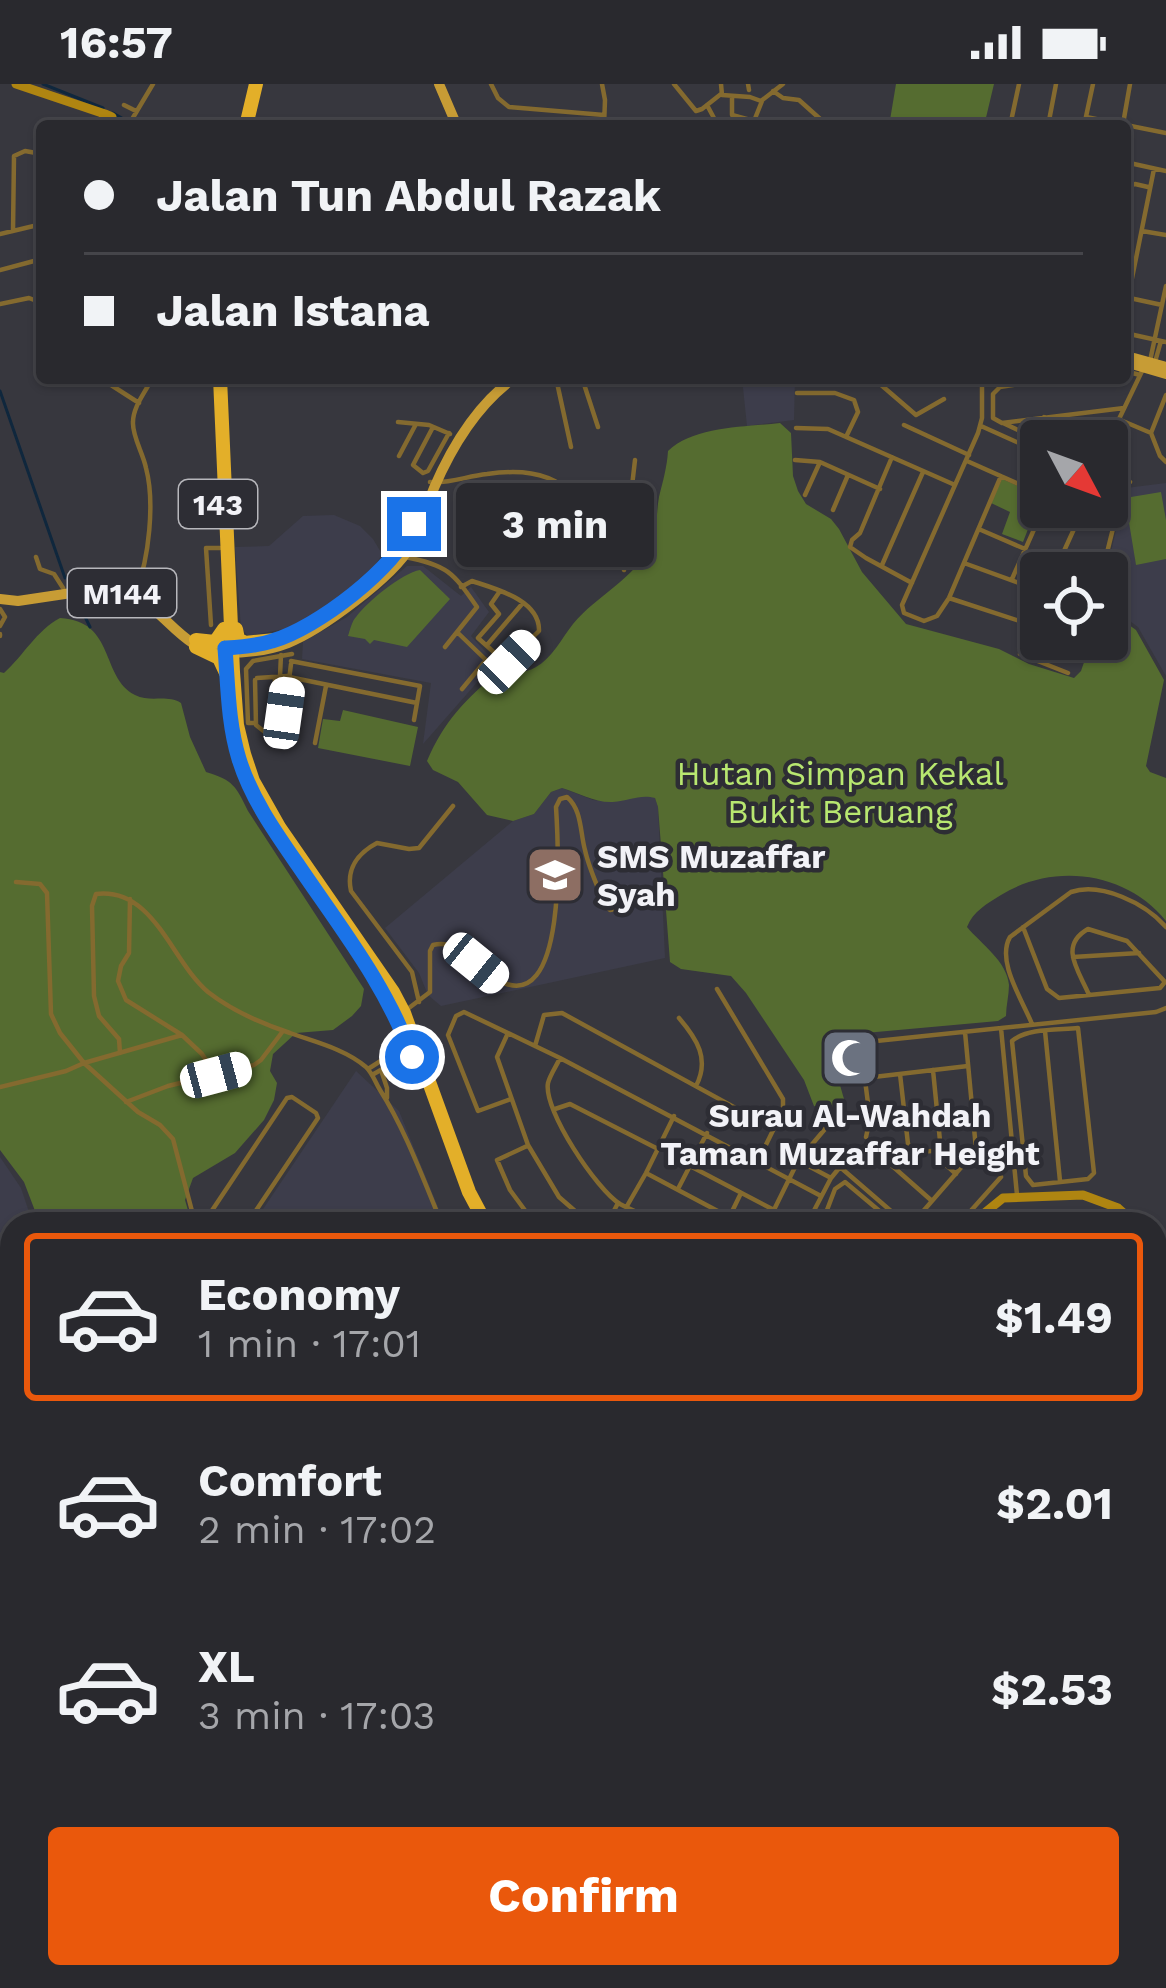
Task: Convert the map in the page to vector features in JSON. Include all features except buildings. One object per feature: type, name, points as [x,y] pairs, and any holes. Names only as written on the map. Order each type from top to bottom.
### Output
[{"type":"highway","points":[[243,120],[246,84]]},
{"type":"highway","points":[[244,120],[256,84]]},
{"type":"highway","name":"143","points":[[216,384],[218,627],[235,676],[237,725],[253,781],[279,827],[393,992],[477,1212]]},
{"type":"highway","name":"143","points":[[216,384],[230,582],[229,650]]},
{"type":"highway","points":[[230,582],[238,639],[277,648]]},
{"type":"highway","points":[[196,643],[215,642],[218,627]]},
{"type":"highway","points":[[196,643],[235,676],[243,655],[277,648]]},
{"type":"main road","points":[[16,84],[108,120]]},
{"type":"main road","points":[[437,84],[452,120]]},
{"type":"main road","name":"M144","points":[[277,648],[378,573],[404,543],[452,435],[503,384]]},
{"type":"main road","name":"M144","points":[[0,596],[18,601],[110,590],[134,596],[196,643],[229,650],[293,652],[404,556],[416,536],[433,483],[476,414],[504,384]]},
{"type":"main road","points":[[378,573],[404,556],[414,524]]},
{"type":"main road","name":"M144","points":[[0,596],[112,584],[152,602],[196,643]]},
{"type":"main road","points":[[992,1212],[1018,1198],[1085,1201],[1112,1212]]},
{"type":"street","points":[[108,120],[136,111],[153,84]]},
{"type":"street","points":[[491,84],[509,106],[604,116]]},
{"type":"street","points":[[602,84],[604,120]]},
{"type":"street","points":[[674,84],[698,111],[721,94],[762,101]]},
{"type":"street","points":[[721,84],[721,94]]},
{"type":"street","points":[[754,120],[762,101],[783,84]]},
{"type":"street","points":[[1011,120],[1019,84]]},
{"type":"street","points":[[1049,120],[1056,84]]},
{"type":"street","points":[[1085,120],[1093,84]]},
{"type":"street","points":[[1124,120],[1130,84]]},
{"type":"street","points":[[773,91],[799,100],[821,120]]},
{"type":"street","points":[[732,96],[733,115],[746,120]]},
{"type":"street","points":[[124,105],[136,111]]},
{"type":"street","points":[[707,105],[715,120]]},
{"type":"street","points":[[1086,117],[1102,120]]},
{"type":"street","points":[[1131,126],[1166,133]]},
{"type":"street","points":[[13,231],[14,156],[36,153]]},
{"type":"street","points":[[1131,163],[1166,171]]},
{"type":"street","points":[[1131,277],[1154,169]]},
{"type":"street","points":[[1131,185],[1150,187]]},
{"type":"street","points":[[0,198],[12,195]]},
{"type":"street","points":[[0,234],[36,225]]},
{"type":"street","points":[[1142,230],[1166,235]]},
{"type":"street","points":[[0,270],[36,261]]},
{"type":"street","points":[[1161,341],[1166,286]]},
{"type":"street","points":[[1131,299],[1162,305]]},
{"type":"street","points":[[0,304],[36,301]]},
{"type":"street","points":[[1166,330],[1154,368],[1118,418],[1151,434],[1166,462]]},
{"type":"street","points":[[1131,334],[1161,341]]},
{"type":"street","points":[[106,384],[139,403]]},
{"type":"street","points":[[136,591],[144,569],[150,498],[133,422],[149,384]]},
{"type":"street","points":[[557,384],[571,447]]},
{"type":"street","points":[[585,384],[598,427]]},
{"type":"street","points":[[880,384],[916,415],[944,399]]},
{"type":"street","points":[[983,384],[981,426],[901,609],[913,618],[938,616],[1001,476]]},
{"type":"street","points":[[1018,384],[995,390],[992,414],[1020,432]]},
{"type":"street","points":[[796,393],[835,393],[854,400],[858,412],[846,437]]},
{"type":"street","points":[[1151,434],[1166,395]]},
{"type":"street","points":[[1002,423],[1124,408]]},
{"type":"street","points":[[398,422],[433,427],[452,435],[423,473],[413,465],[433,427]]},
{"type":"street","points":[[399,456],[416,424]]},
{"type":"street","points":[[904,425],[1020,485]]},
{"type":"street","points":[[981,426],[1020,444]]},
{"type":"street","points":[[796,428],[828,428],[955,485]]},
{"type":"street","points":[[892,457],[860,532],[850,543],[856,552],[913,583]]},
{"type":"street","points":[[608,541],[628,521],[635,460]]},
{"type":"street","points":[[796,460],[820,462],[880,489]]},
{"type":"street","points":[[805,495],[820,462]]},
{"type":"street","points":[[881,567],[923,472]]},
{"type":"street","points":[[433,483],[486,474],[538,473],[563,484],[577,497],[624,570]]},
{"type":"street","points":[[833,510],[848,475]]},
{"type":"street","points":[[1011,580],[1034,528]]},
{"type":"street","points":[[979,529],[1025,549]]},
{"type":"street","points":[[36,556],[40,569],[54,574],[64,588]]},
{"type":"street","points":[[404,556],[426,561],[463,587],[477,607],[445,647]]},
{"type":"street","points":[[964,563],[1020,583]]},
{"type":"street","points":[[463,587],[472,581],[500,591],[523,602],[537,617],[539,631],[506,663],[478,638],[499,614],[491,604],[500,591]]},
{"type":"street","points":[[949,598],[1020,621]]},
{"type":"street","points":[[487,645],[523,602]]},
{"type":"street","points":[[0,609],[5,617],[0,632]]},
{"type":"street","points":[[457,632],[486,660],[461,689]]},
{"type":"street","points":[[255,680],[256,723],[262,732],[274,729],[277,648]]},
{"type":"street","points":[[282,736],[293,652],[421,686],[414,720]]},
{"type":"street","points":[[1035,660],[1068,673]]},
{"type":"street","points":[[256,723],[248,723],[235,676],[255,680],[289,677],[417,703]]},
{"type":"street","points":[[315,743],[326,686]]},
{"type":"street","points":[[400,1015],[431,988],[433,945],[456,947],[509,985],[518,987],[539,970],[558,908],[556,807],[560,799],[567,797],[577,809],[586,856],[605,905],[610,910],[626,907]]},
{"type":"street","points":[[419,1002],[412,972],[351,891],[349,877],[360,856],[377,843],[419,848],[453,806]]},
{"type":"street","points":[[16,882],[40,884],[47,893],[51,1014],[60,1033],[84,1063],[169,1132],[191,1212]]},
{"type":"street","points":[[1032,1024],[1004,955],[1007,941],[1070,892],[1089,888],[1145,908],[1166,927]]},
{"type":"street","points":[[120,1053],[119,1039],[99,1016],[94,996],[92,906],[96,894],[102,892],[130,899],[152,919],[200,984],[228,1005],[343,1053],[370,1072],[387,1098],[437,1212]]},
{"type":"street","points":[[130,899],[129,952],[118,981],[126,1000],[182,1035],[216,1075]]},
{"type":"street","points":[[1023,927],[1050,993],[1059,998],[1160,988],[1165,982],[1124,939],[1088,929],[1073,940],[1073,957],[1089,994]]},
{"type":"street","points":[[1073,957],[1139,953]]},
{"type":"street","points":[[717,989],[783,1099],[783,1110],[758,1161]]},
{"type":"street","points":[[828,1046],[1166,1008]]},
{"type":"street","points":[[511,1099],[478,1112],[448,1035],[456,1016],[464,1012],[560,1058],[821,1196]]},
{"type":"street","points":[[535,1046],[544,1015],[562,1013],[774,1129]]},
{"type":"street","points":[[679,1018],[704,1060],[696,1086]]},
{"type":"street","points":[[1000,1028],[1018,1198]]},
{"type":"street","points":[[1078,1028],[1094,1170],[1088,1179],[1030,1184],[1026,1176],[1012,1041],[1017,1035],[1045,1031],[1078,1028]]},
{"type":"street","points":[[127,1102],[261,1060],[283,1031]]},
{"type":"street","points":[[1045,1031],[1060,1182]]},
{"type":"street","points":[[965,1032],[976,1149]]},
{"type":"street","points":[[508,1033],[497,1058],[528,1145],[560,1197],[577,1212]]},
{"type":"street","points":[[0,1087],[182,1035]]},
{"type":"street","points":[[860,1041],[870,1119],[866,1136]]},
{"type":"street","points":[[370,1072],[412,1046]]},
{"type":"street","points":[[370,1072],[381,1070],[412,1046]]},
{"type":"street","points":[[560,1058],[548,1082],[554,1109],[585,1169],[618,1203],[635,1212]]},
{"type":"street","points":[[865,1078],[968,1066]]},
{"type":"street","points":[[381,1070],[387,1098]]},
{"type":"street","points":[[933,1070],[941,1151]]},
{"type":"street","points":[[900,1074],[908,1147],[916,1153],[976,1149],[1023,1154]]},
{"type":"street","points":[[209,1212],[292,1097],[318,1118],[255,1212]]},
{"type":"street","points":[[554,1109],[570,1105],[658,1149]]},
{"type":"street","points":[[627,1206],[674,1116]]},
{"type":"street","points":[[690,1166],[774,1210],[798,1161],[825,1129]]},
{"type":"street","points":[[678,1190],[706,1133]]},
{"type":"street","points":[[526,1212],[497,1160],[528,1145]]},
{"type":"street","points":[[813,1212],[849,1156]]},
{"type":"street","points":[[798,1161],[831,1178]]},
{"type":"street","points":[[921,1212],[965,1163]]},
{"type":"street","points":[[890,1164],[932,1201]]},
{"type":"street","points":[[945,1164],[956,1174]]},
{"type":"street","points":[[840,1166],[895,1212]]},
{"type":"street","points":[[646,1173],[715,1212]]},
{"type":"street","points":[[969,1212],[1001,1177]]},
{"type":"street","points":[[829,1212],[835,1190],[845,1182],[881,1212]]},
{"type":"street","points":[[732,1212],[741,1193]]},
{"type":"street","points":[[614,1212],[618,1203]]},
{"type":"shaded area","points":[[743,384],[795,384],[794,420],[747,426]]},
{"type":"shaded area","points":[[1166,483],[1166,676],[1138,627],[1128,621],[1128,552],[1111,552],[1117,528],[1128,528],[1128,488]]},
{"type":"shaded area","points":[[334,515],[360,526],[373,539],[382,554],[376,564],[342,595],[294,627],[248,636],[241,628],[235,547],[269,546],[303,516]]},
{"type":"shaded area","points":[[407,566],[423,566],[461,596],[471,587],[489,612],[471,636],[495,662],[423,744],[431,683],[302,659],[303,642],[347,617]]},
{"type":"shaded area","name":"SMS Muzaffar Syah","points":[[562,788],[593,800],[613,802],[648,794],[655,798],[665,958],[441,1006],[428,995],[419,973],[385,928],[513,821],[534,814],[551,792]]},
{"type":"shaded area","points":[[356,1071],[399,1111],[440,1212],[261,1212]]},
{"type":"shaded area","points":[[0,1157],[21,1188],[29,1212],[0,1212]]},
{"type":"green space","points":[[896,84],[994,84],[985,120],[890,120]]},
{"type":"green space","name":"Hutan Simpan Kekal Bukit Beruang","points":[[780,423],[791,433],[798,491],[806,504],[831,519],[862,572],[906,624],[999,649],[1074,678],[1085,660],[1128,660],[1129,625],[1164,680],[1146,766],[1166,778],[1166,921],[1131,892],[1089,877],[1044,878],[1001,895],[977,912],[967,927],[1007,976],[1006,1016],[998,1021],[843,1035],[831,1043],[831,1054],[844,1099],[826,1108],[814,1106],[804,1080],[731,976],[681,969],[670,962],[655,798],[606,802],[562,788],[551,792],[534,814],[513,821],[487,815],[458,782],[433,770],[427,761],[449,722],[476,691],[499,671],[523,672],[542,663],[573,624],[644,556],[655,532],[668,451],[706,432]]},
{"type":"green space","points":[[1002,479],[1020,487],[1020,528],[1028,528],[1023,542],[1002,534],[1010,512],[991,503]]},
{"type":"green space","points":[[1161,492],[1166,559],[1136,565],[1128,498]]},
{"type":"green space","points":[[420,570],[450,599],[407,647],[374,640],[370,644],[348,636],[368,604],[395,582]]},
{"type":"green space","points":[[60,618],[78,621],[99,639],[124,687],[135,695],[181,703],[206,772],[237,790],[364,989],[361,1006],[333,1030],[296,1033],[273,1054],[270,1071],[277,1083],[264,1120],[235,1153],[193,1178],[185,1200],[188,1212],[35,1212],[24,1182],[0,1150],[0,672]]},
{"type":"green space","points":[[343,710],[418,727],[410,766],[318,748],[323,719],[340,721]]},
{"type":"waterway","points":[[43,84],[103,108]]},
{"type":"waterway","points":[[113,113],[125,120]]},
{"type":"waterway","points":[[0,391],[65,578]]},
{"type":"waterway","points":[[75,596],[90,627]]},
{"type":"place","name":"SMS Muzaffar Syah","points":[[555,875]]},
{"type":"place","name":"Surau Al-Wahdah Taman Muzaffar Height","points":[[850,1058]]},
{"type":"route","points":[[412,1057],[371,971],[251,790],[233,740],[225,648],[267,643],[316,619],[378,573],[414,524]]}]
